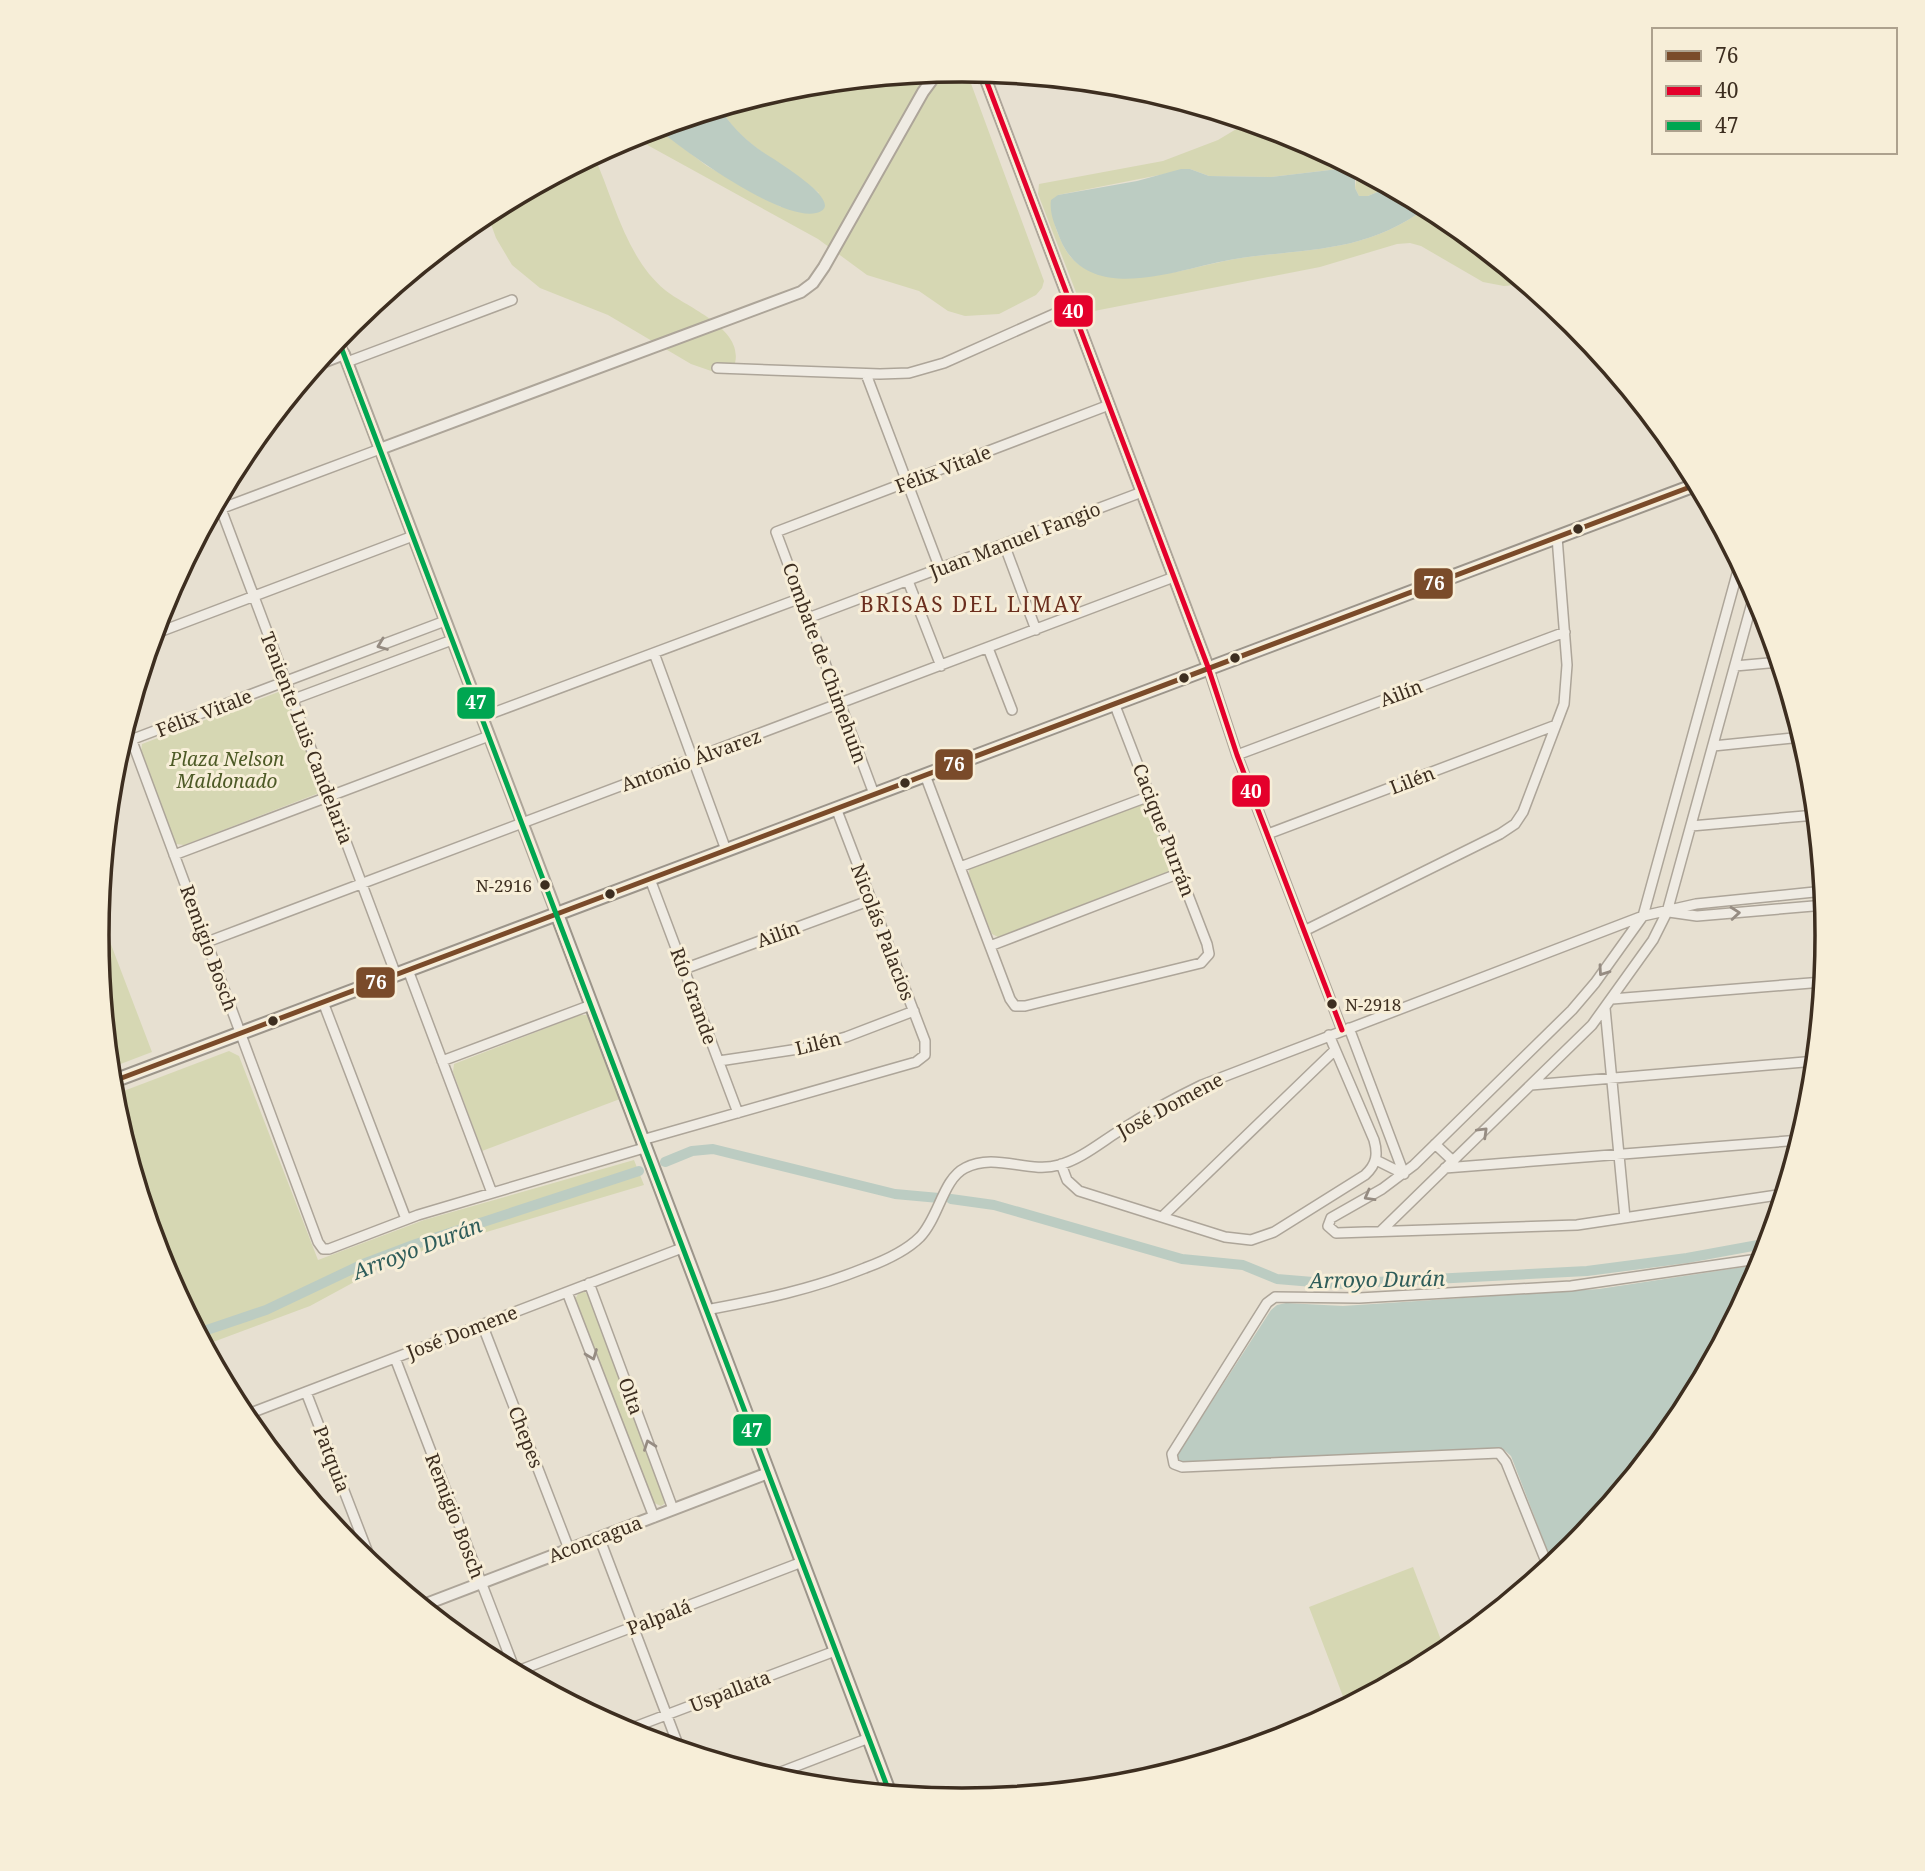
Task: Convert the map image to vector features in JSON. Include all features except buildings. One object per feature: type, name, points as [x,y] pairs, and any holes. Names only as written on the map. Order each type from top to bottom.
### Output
[{"type":"main road","points":[[122,1078],[1688,488]]},
{"type":"main road","points":[[557,914],[887,1785]]},
{"type":"street","points":[[227,503],[801,292],[813,283],[930,83]]},
{"type":"street","points":[[987,83],[1208,667],[1237,755],[1304,931],[1404,1174]]},
{"type":"street","points":[[332,361],[512,300]]},
{"type":"street","points":[[717,368],[900,374],[936,366],[1072,306]]},
{"type":"street","points":[[342,350],[557,914]]},
{"type":"street","points":[[866,374],[940,569]]},
{"type":"street","name":"Félix Vitale","points":[[776,532],[1110,405]]},
{"type":"street","name":"Juan Manuel Fangio","points":[[808,618],[1142,492]]},
{"type":"street","name":"Teniente Luis Candelaria","points":[[220,515],[294,699],[362,883],[402,973]]},
{"type":"street","name":"Combate de Chimehuín","points":[[776,532],[874,794]]},
{"type":"street","points":[[167,629],[413,536]]},
{"type":"street","points":[[1304,931],[1500,834],[1515,824],[1523,812],[1567,693],[1558,537]]},
{"type":"street","points":[[1003,544],[1036,630]]},
{"type":"street","points":[[1736,576],[1643,916],[1572,1010],[1435,1144],[1404,1174],[1328,1222],[1329,1229],[1336,1233],[1539,1228],[1775,1195]]},
{"type":"street","name":"Antonio Álvarez","points":[[207,942],[1174,577]]},
{"type":"street","points":[[908,581],[941,666]]},
{"type":"street","points":[[482,717],[801,598]]},
{"type":"street","points":[[1381,1231],[1582,1035],[1612,999],[1653,940],[1667,912],[1751,608]]},
{"type":"street","name":"Félix Vitale","points":[[132,740],[445,621]]},
{"type":"street","name":"Ailín","points":[[1237,755],[1565,632]]},
{"type":"street","points":[[294,699],[452,640]]},
{"type":"street","points":[[988,648],[1012,710]]},
{"type":"street","points":[[654,653],[726,850]]},
{"type":"street","points":[[1735,666],[1771,663]]},
{"type":"street","name":"Cacique Purrán","points":[[990,946],[1015,1006],[1025,1006],[1201,963],[1208,958],[1207,944],[1114,703]]},
{"type":"street","name":"Lilén","points":[[1268,834],[1556,725]]},
{"type":"street","points":[[174,855],[489,736]]},
{"type":"street","points":[[1713,746],[1792,738]]},
{"type":"street","name":"Remigio Bosch","points":[[132,741],[318,1242],[323,1249],[329,1249],[406,1220]]},
{"type":"street","points":[[925,775],[990,946],[1180,873]]},
{"type":"street","points":[[960,867],[1150,796]]},
{"type":"street","name":"Nicolás Palacios","points":[[738,1113],[916,1062],[925,1055],[927,1045],[836,808]]},
{"type":"street","points":[[1691,826],[1807,816]]},
{"type":"street","name":"Río Grande","points":[[650,879],[738,1113]]},
{"type":"street","name":"José Domene","points":[[706,1310],[802,1291],[890,1257],[926,1231],[950,1181],[966,1167],[989,1162],[1049,1167],[1061,1164],[1083,1154],[1180,1095],[1329,1035],[1643,916],[1696,904],[1814,892]]},
{"type":"street","name":"Ailín","points":[[684,969],[871,900]]},
{"type":"street","name":"José Domene","points":[[1667,912],[1698,916],[1815,906]]},
{"type":"street","points":[[402,973],[442,1061],[492,1194]]},
{"type":"street","points":[[1612,999],[1814,983]]},
{"type":"street","points":[[323,1002],[406,1220],[738,1113]]},
{"type":"street","points":[[442,1061],[591,1005]]},
{"type":"street","points":[[1605,1008],[1625,1218]]},
{"type":"street","name":"Lilén","points":[[719,1061],[806,1048],[846,1037],[914,1011]]},
{"type":"street","points":[[1061,1164],[1067,1180],[1079,1191],[1239,1240],[1263,1237],[1365,1175],[1373,1168],[1376,1160],[1374,1140],[1329,1035]]},
{"type":"street","points":[[1162,1217],[1335,1050]]},
{"type":"street","points":[[1531,1085],[1806,1062]]},
{"type":"street","points":[[1449,1165],[1790,1141]]},
{"type":"street","points":[[1435,1144],[1449,1165]]},
{"type":"street","points":[[1376,1160],[1404,1174]]},
{"type":"street","name":"José Domene","points":[[254,1412],[682,1248]]},
{"type":"street","points":[[1545,1559],[1506,1462],[1499,1453],[1182,1467],[1174,1464],[1172,1454],[1266,1303],[1275,1297],[1359,1298],[1571,1286],[1752,1260]]},
{"type":"street","name":"Olta","points":[[589,1283],[673,1510]]},
{"type":"street","name":"Olta","points":[[568,1292],[654,1517]]},
{"type":"street","name":"Chepes","points":[[482,1324],[569,1549]]},
{"type":"street","name":"Remigio Bosch","points":[[395,1358],[510,1659]]},
{"type":"street","name":"Patquia","points":[[306,1392],[365,1544]]},
{"type":"street","name":"Aconcagua","points":[[431,1602],[768,1473]]},
{"type":"street","points":[[600,1538],[676,1739]]},
{"type":"street","name":"Palpalá","points":[[527,1669],[802,1562]]},
{"type":"street","name":"Uspallata","points":[[639,1725],[835,1651]]},
{"type":"street","points":[[786,1770],[869,1738]]},
{"type":"green space","points":[[971,82],[1044,281],[1042,288],[1036,295],[999,314],[965,316],[948,311],[919,291],[867,275],[818,239],[645,144],[667,136],[707,166],[781,207],[819,193],[752,144],[725,116],[796,99],[907,84]]},
{"type":"green space","points":[[1238,128],[1338,169],[1271,177],[1209,176],[1190,169],[1058,195],[1054,221],[1063,245],[1077,263],[1095,273],[1117,277],[1142,277],[1235,259],[1358,241],[1381,233],[1417,214],[1437,226],[1514,285],[1483,282],[1421,246],[1410,243],[1397,244],[1320,267],[1084,313],[1038,194],[1039,184],[1163,161],[1218,140]]},
{"type":"green space","points":[[597,164],[622,228],[640,262],[665,290],[725,332],[733,343],[736,355],[733,369],[717,373],[691,364],[608,315],[540,288],[512,265],[491,224]]},
{"type":"green space","points":[[1356,179],[1379,191],[1359,196],[1355,188]]},
{"type":"green space","name":"Plaza Nelson Maldonado","points":[[281,691],[288,697],[321,786],[319,793],[184,845],[176,844],[141,753],[142,744]]},
{"type":"green space","points":[[1143,803],[1150,806],[1173,865],[1170,871],[998,937],[992,934],[969,877],[969,869]]},
{"type":"green space","points":[[109,940],[152,1052],[120,1064],[111,991]]},
{"type":"green space","points":[[580,1015],[587,1015],[590,1020],[620,1099],[482,1151],[453,1072],[454,1064]]},
{"type":"green space","points":[[229,1051],[239,1056],[318,1260],[424,1220],[634,1160],[644,1185],[416,1253],[380,1268],[310,1306],[213,1342],[174,1262],[155,1210],[138,1156],[124,1091]]},
{"type":"green space","points":[[580,1291],[589,1296],[666,1497],[661,1506],[652,1502],[575,1299]]},
{"type":"green space","points":[[1413,1567],[1442,1642],[1344,1699],[1309,1607]]},
{"type":"shaded area","points":[[726,116],[747,140],[815,190],[823,200],[824,208],[816,213],[800,213],[780,206],[758,196],[689,153],[667,136]]},
{"type":"shaded area","points":[[1181,169],[1190,169],[1209,176],[1271,177],[1338,169],[1355,178],[1355,188],[1359,196],[1379,191],[1417,214],[1381,233],[1358,241],[1235,259],[1139,278],[1115,278],[1093,273],[1075,261],[1061,241],[1051,210],[1051,200],[1058,195],[1137,181]]},
{"type":"shaded area","points":[[1749,1266],[1728,1313],[1672,1410],[1604,1498],[1549,1555],[1511,1456],[1502,1448],[1181,1463],[1176,1457],[1271,1310],[1277,1305],[1286,1303],[1343,1306],[1599,1289]]},
{"type":"waterway","name":"Arroyo Durán","points":[[665,1162],[692,1151],[713,1149],[895,1194],[939,1198]]},
{"type":"waterway","name":"Arroyo Durán","points":[[206,1330],[266,1310],[363,1264],[416,1244],[639,1171]]},
{"type":"waterway","name":"Arroyo Durán","points":[[951,1199],[994,1205],[1182,1259],[1243,1265],[1277,1279],[1337,1284],[1587,1271],[1687,1258],[1757,1245]]},
{"type":"transit line","name":"40","points":[[987,83],[1342,1030]]},
{"type":"transit line","name":"47","points":[[342,350],[887,1785]]},
{"type":"transit line","name":"76","points":[[122,1078],[1688,488]]},
{"type":"place","name":"N-2916","points":[[545,885]]},
{"type":"place","name":"N-2918","points":[[1332,1004]]},
{"type":"district","name":"BRISAS DEL LIMAY","points":[[972,604]]}]
